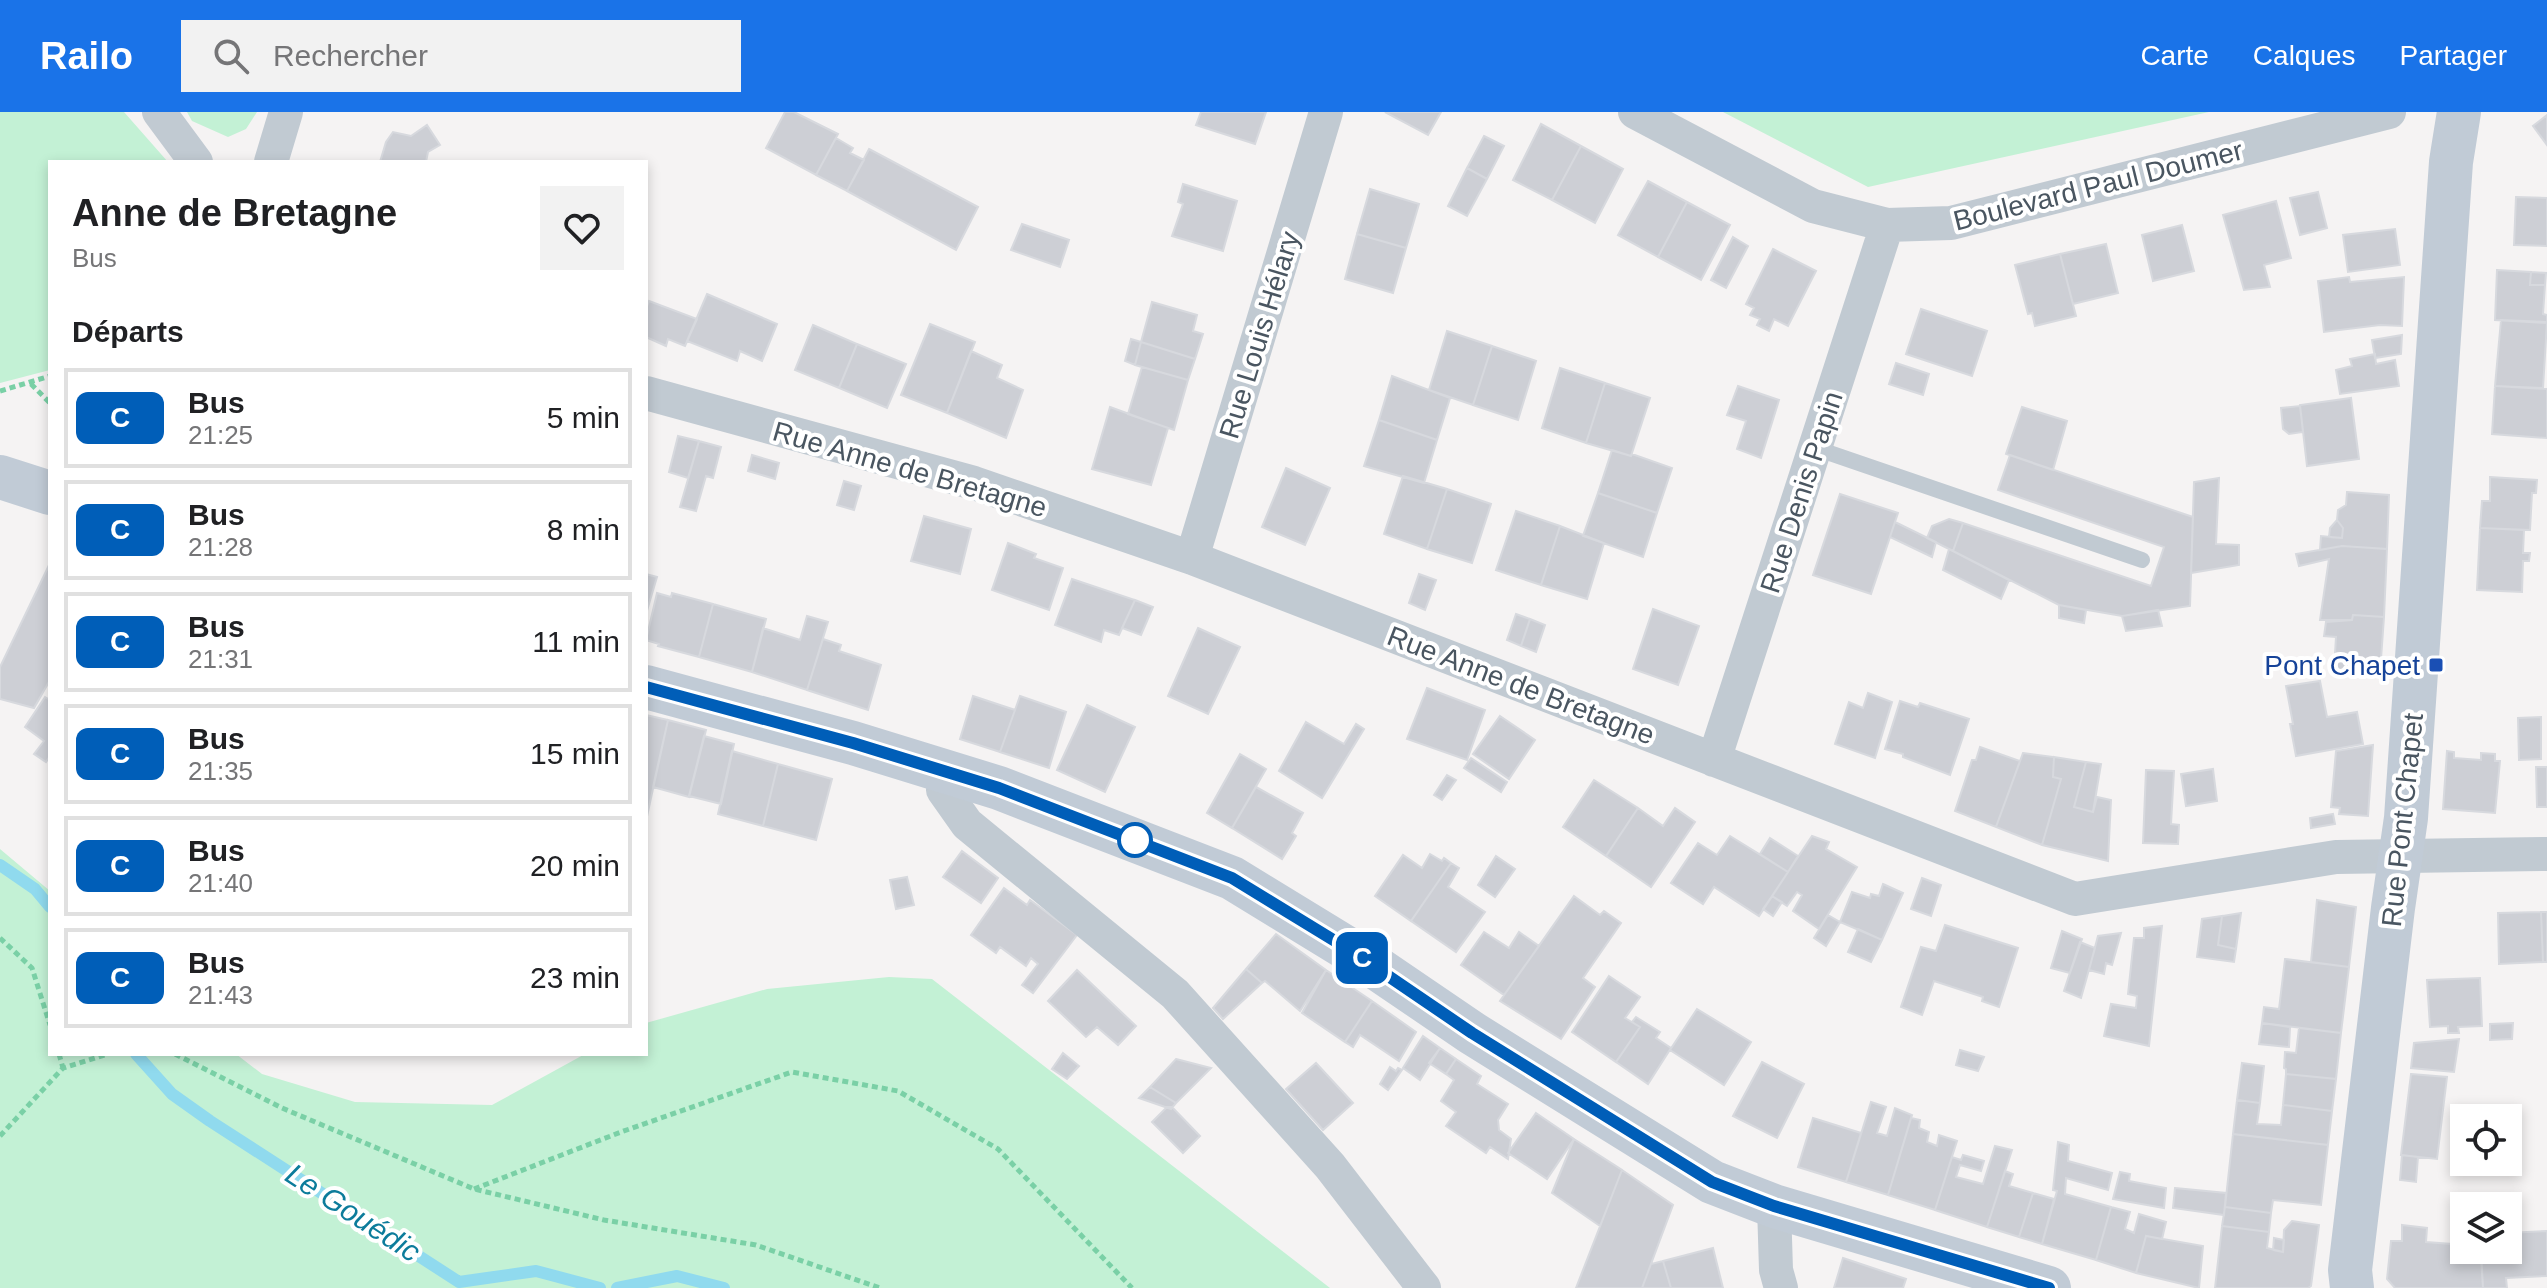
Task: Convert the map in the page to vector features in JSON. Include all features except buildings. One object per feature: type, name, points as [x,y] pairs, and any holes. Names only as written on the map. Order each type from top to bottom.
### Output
[{"type":"main road","name":"Rue Pont Chapet","points":[[2352,1288],[2350,1270],[2406,818],[2451,162],[2459,112]]},
{"type":"main road","points":[[0,477],[48,490]]},
{"type":"main road","points":[[648,688],[853,743],[999,788],[1232,878],[1353,952],[1472,1033],[1712,1182],[1774,1206],[2049,1288]]},
{"type":"street","points":[[159,112],[195,160]]},
{"type":"street","points":[[272,160],[286,112]]},
{"type":"street","name":"Rue Louis Hélary","points":[[1192,558],[1326,112]]},
{"type":"street","name":"Boulevard Paul Doumer","points":[[1635,112],[1813,206],[1887,225],[1951,223],[2389,112]]},
{"type":"street","name":"Rue Denis Papin","points":[[1714,760],[1887,225]]},
{"type":"street","name":"Rue Anne de Bretagne","points":[[648,394],[974,483],[1192,558],[2075,899],[2277,869],[2336,857],[2547,854]]},
{"type":"street","points":[[946,772],[943,790],[967,824],[1175,994],[1330,1166],[1424,1288]]},
{"type":"street","points":[[1774,1206],[1776,1270],[1781,1288]]},
{"type":"lane","points":[[1815,448],[2142,560]]},
{"type":"path","points":[[0,391],[48,377]]},
{"type":"path","points":[[30,384],[48,401]]},
{"type":"path","points":[[0,938],[32,968],[48,1019]]},
{"type":"path","points":[[60,1056],[63,1068]]},
{"type":"path","points":[[0,1136],[63,1068],[102,1056]]},
{"type":"path","points":[[179,1056],[282,1108],[474,1189],[604,1220],[756,1245],[880,1288]]},
{"type":"path","points":[[474,1189],[621,1132],[792,1072],[898,1091],[998,1149],[1132,1288]]},
{"type":"green space","points":[[0,112],[124,112],[166,160],[48,160],[48,371],[0,383]]},
{"type":"green space","points":[[187,112],[257,112],[246,129],[228,137],[192,121]]},
{"type":"green space","points":[[1723,112],[2209,112],[1868,187]]},
{"type":"green space","points":[[0,849],[48,889],[48,1056],[239,1056],[262,1074],[355,1102],[492,1105],[581,1056],[648,1056],[648,1022],[767,989],[889,977],[932,979],[1330,1288],[0,1288]]},
{"type":"waterway","name":"Le Gouédic","points":[[0,865],[35,889],[48,905]]},
{"type":"waterway","name":"Le Gouédic","points":[[138,1056],[172,1094],[210,1121],[459,1282],[536,1271],[600,1288]]},
{"type":"waterway","name":"Le Gouédic","points":[[617,1288],[677,1276],[724,1288]]},
{"type":"bus line","name":"C","points":[[648,688],[853,743],[999,788],[1232,878],[1353,952],[1472,1033],[1712,1182],[1774,1206],[2049,1288]]},
{"type":"place","name":"Pont Chapet","points":[[2436,665]]}]
